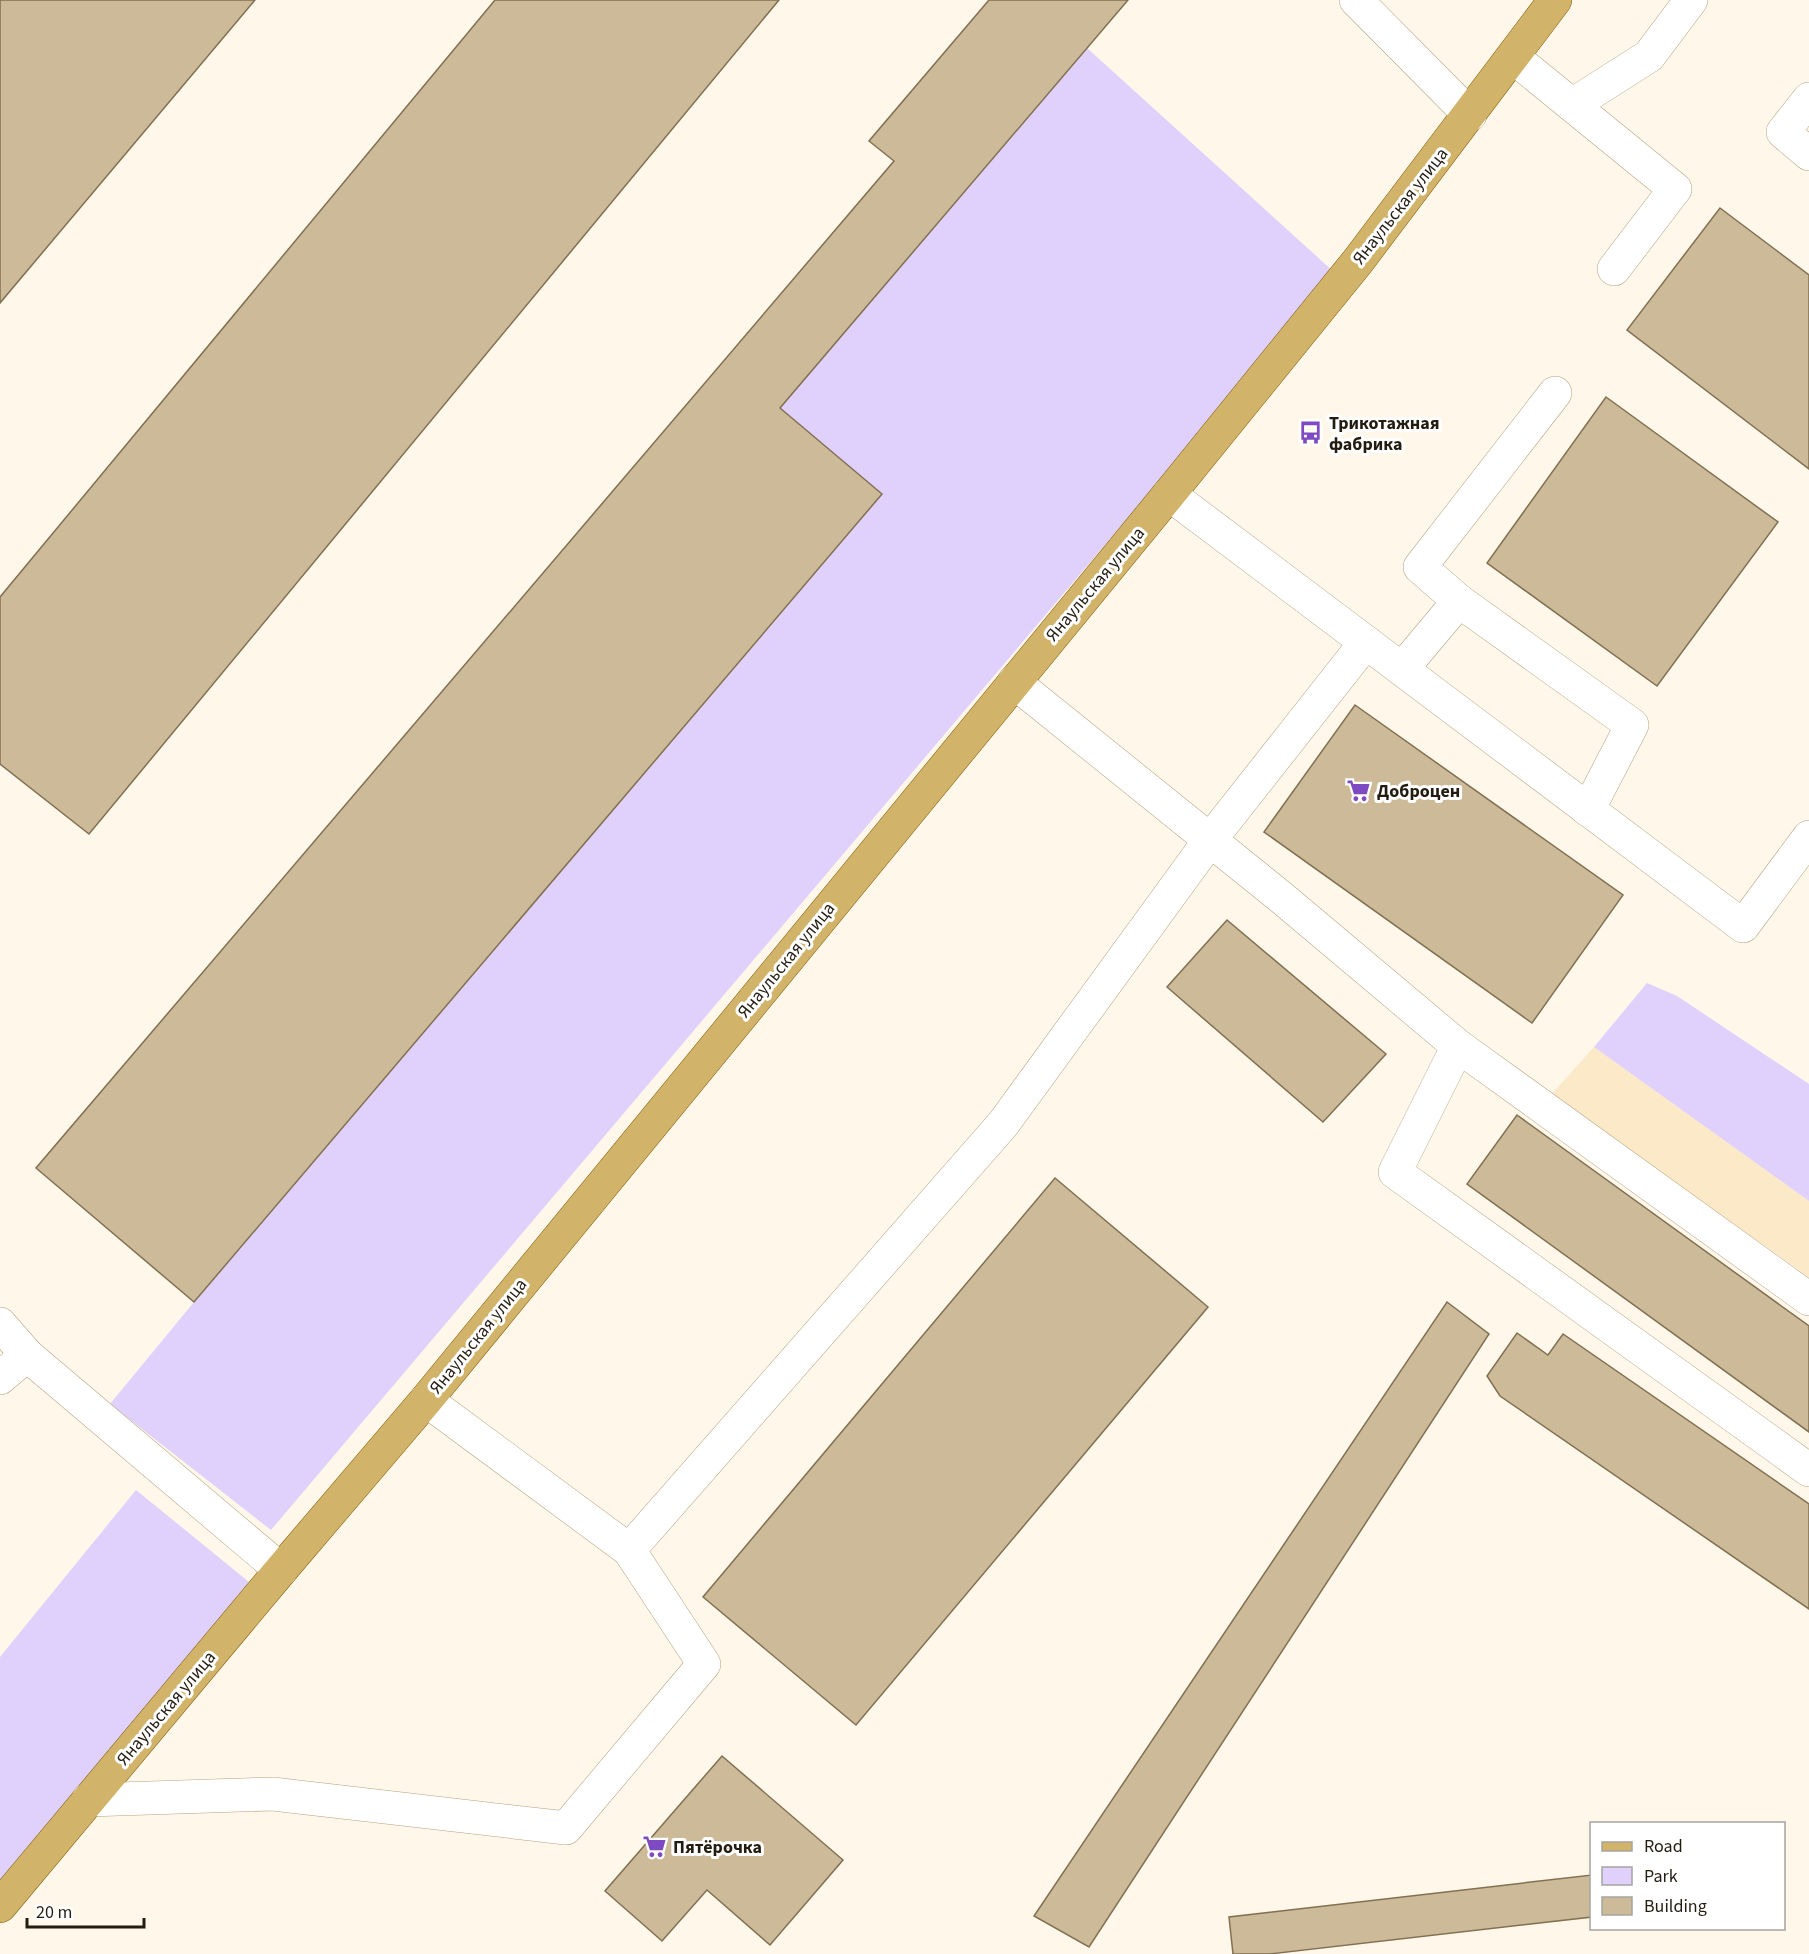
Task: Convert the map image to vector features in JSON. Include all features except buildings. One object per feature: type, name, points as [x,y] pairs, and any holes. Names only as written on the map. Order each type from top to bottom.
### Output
[{"type":"main road","name":"Янаульская улица","points":[[0,1906],[426,1400],[1169,494],[1358,261],[1470,116],[1555,0]]},
{"type":"street","points":[[1356,0],[1470,116]]},
{"type":"street","points":[[1572,105],[1649,56],[1691,0]]},
{"type":"street","points":[[1513,57],[1675,189],[1614,269]]},
{"type":"street","points":[[1809,99],[1783,132],[1809,154]]},
{"type":"street","points":[[1555,393],[1420,567],[1459,601],[1632,725],[1588,810]]},
{"type":"street","points":[[1169,494],[1743,926],[1809,837]]},
{"type":"street","points":[[1402,669],[1459,601]]},
{"type":"street","points":[[629,1550],[1003,1124],[1210,840],[1366,642]]},
{"type":"street","points":[[1014,682],[1291,905],[1458,1046],[1809,1299]]},
{"type":"street","points":[[1458,1046],[1395,1172],[1809,1470]]},
{"type":"street","points":[[0,1324],[27,1355],[281,1570]]},
{"type":"street","points":[[0,1378],[27,1355]]},
{"type":"street","points":[[88,1800],[273,1794],[566,1828],[704,1664],[629,1550],[426,1400]]},
{"type":"shaded area","points":[[1594,1047],[1809,1201],[1809,1277],[1550,1096]]},
{"type":"green space","points":[[1087,48],[1335,273],[271,1530],[110,1404],[194,1302],[882,494],[780,408]]},
{"type":"green space","points":[[1647,983],[1677,996],[1809,1084],[1809,1201],[1594,1047]]},
{"type":"green space","points":[[136,1490],[249,1582],[0,1889],[0,1657]]},
{"type":"place","name":"Трикотажная фабрика","points":[[1311,433]]},
{"type":"place","name":"Доброцен","points":[[1359,791]]},
{"type":"place","name":"Пятёрочка","points":[[655,1847]]}]
